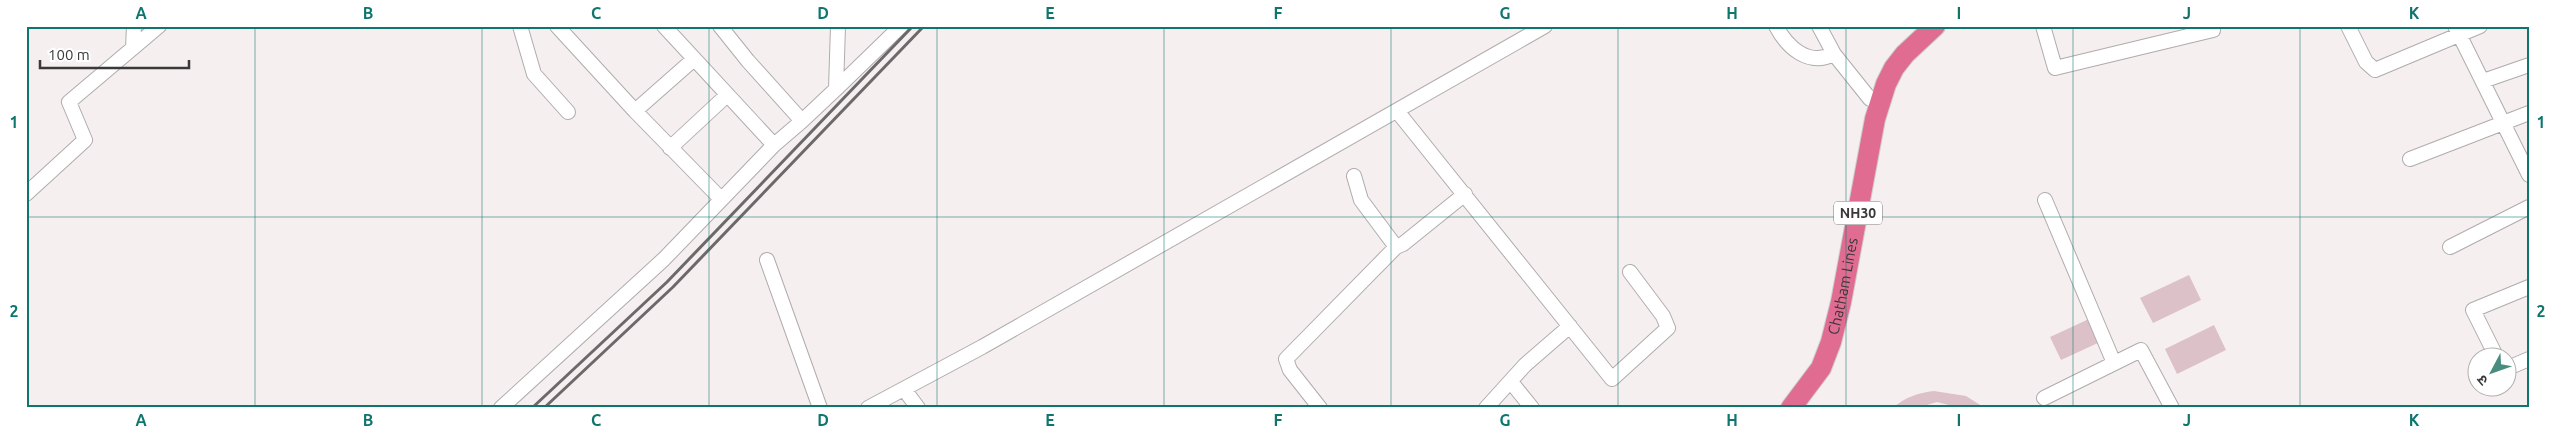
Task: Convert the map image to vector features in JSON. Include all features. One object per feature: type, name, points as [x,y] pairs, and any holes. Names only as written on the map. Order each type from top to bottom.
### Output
[{"type":"highway","name":"Chatham Lines","points":[[1777,408],[1811,364],[1823,334],[1870,99],[1890,56],[1921,26]]},
{"type":"highway","name":"Chatham Lines","points":[[1791,408],[1821,368],[1831,342],[1841,302],[1876,119],[1886,84],[1894,68],[1905,54],[1935,26]]},
{"type":"street","points":[[133,48],[134,26]]},
{"type":"street","points":[[26,194],[85,140],[69,102],[159,26]]},
{"type":"street","points":[[520,26],[534,74],[568,112]]},
{"type":"street","points":[[557,26],[635,111],[721,200]]},
{"type":"street","points":[[664,26],[726,96],[774,145]]},
{"type":"street","points":[[720,26],[748,61],[802,121]]},
{"type":"street","points":[[836,88],[838,26]]},
{"type":"street","points":[[501,408],[664,259],[774,145],[802,121],[901,26]]},
{"type":"street","points":[[868,408],[982,347],[1545,26]]},
{"type":"street","points":[[1776,26],[1787,44],[1799,54],[1824,59],[1834,54]]},
{"type":"street","points":[[1819,26],[1834,54],[1870,99]]},
{"type":"street","points":[[2043,26],[2055,68],[2213,30],[2213,26]]},
{"type":"street","points":[[2348,26],[2366,62],[2375,70],[2388,66],[2457,30],[2480,26]]},
{"type":"street","points":[[2457,30],[2529,175]]},
{"type":"street","points":[[635,111],[694,59]]},
{"type":"street","points":[[2482,81],[2529,65]]},
{"type":"street","points":[[670,148],[726,96]]},
{"type":"street","points":[[1397,111],[1612,379],[1660,337],[1669,325],[1630,272]]},
{"type":"street","points":[[2410,158],[2529,113]]},
{"type":"street","points":[[1354,176],[1361,200],[1396,247]]},
{"type":"street","points":[[1320,408],[1290,370],[1286,359],[1396,247],[1403,244],[1465,194]]},
{"type":"street","points":[[2045,200],[2114,363]]},
{"type":"street","points":[[2450,247],[2529,207]]},
{"type":"street","points":[[767,260],[820,408]]},
{"type":"street","points":[[2491,346],[2473,310],[2529,287]]},
{"type":"street","points":[[1486,408],[1525,364],[1570,326]]},
{"type":"street","points":[[2044,398],[2141,350],[2172,408]]},
{"type":"street","points":[[1511,382],[1532,408]]},
{"type":"street","points":[[904,389],[918,408]]},
{"type":"shaded area","points":[[2189,275],[2201,300],[2153,323],[2140,298]]},
{"type":"shaded area","points":[[2089,319],[2100,342],[2061,360],[2050,337]]},
{"type":"shaded area","points":[[2214,325],[2226,350],[2177,374],[2165,349]]},
{"type":"shaded area","points":[[1934,391],[1966,396],[1985,408],[1960,408],[1937,402],[1917,408],[1893,408],[1912,396]]},
{"type":"railway","points":[[532,408],[667,282],[913,26]]},
{"type":"railway","points":[[544,408],[673,287],[924,26]]}]
